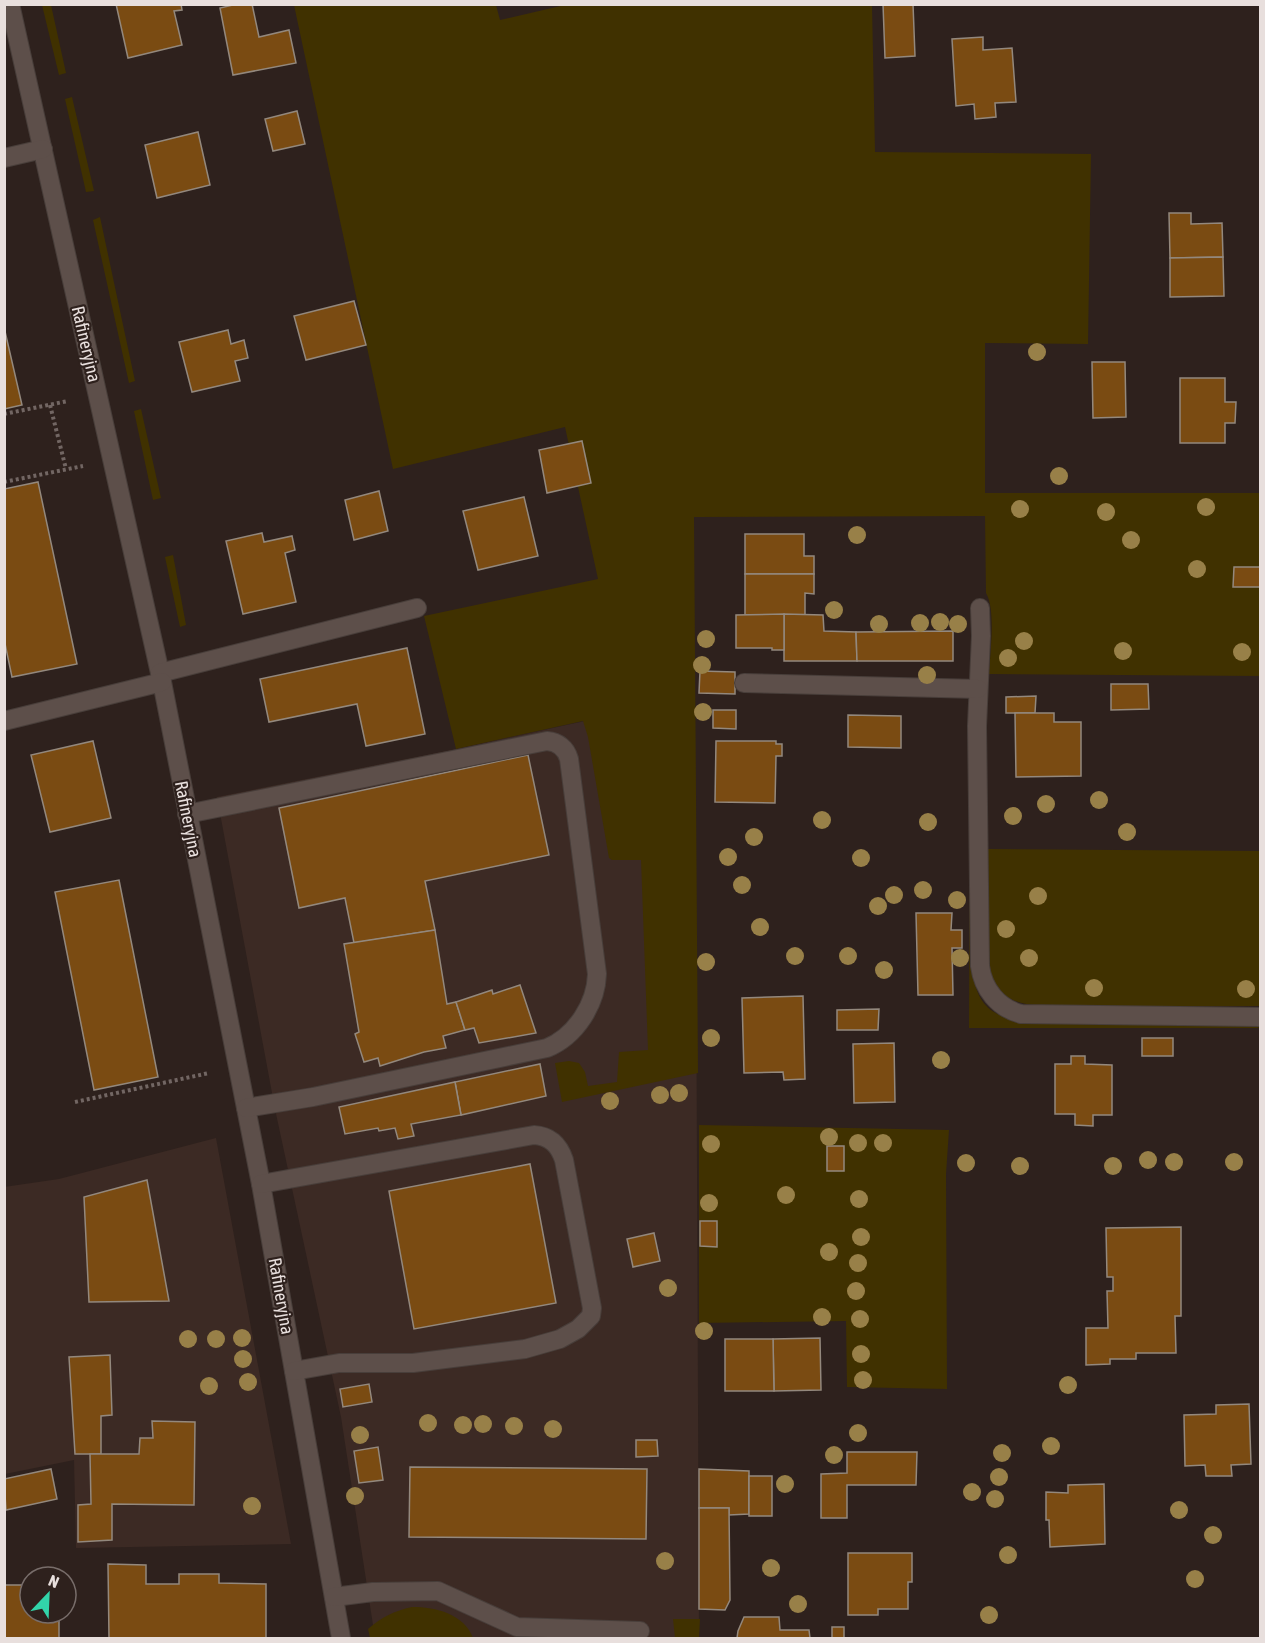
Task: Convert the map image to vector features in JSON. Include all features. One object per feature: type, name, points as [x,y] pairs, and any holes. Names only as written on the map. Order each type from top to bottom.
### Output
[{"type":"street","name":"Rafineryjna","points":[[10,4],[161,678],[261,1184],[341,1638]]},
{"type":"street","points":[[4,158],[43,149]]},
{"type":"street","points":[[4,722],[417,608]]},
{"type":"street","points":[[980,608],[978,689],[980,966],[986,987],[1001,1005],[1021,1014],[1260,1017]]},
{"type":"street","points":[[744,683],[978,689]]},
{"type":"street","points":[[187,814],[547,741],[561,746],[569,759],[597,974],[597,983],[591,1002],[575,1026],[560,1041],[548,1047],[313,1097],[246,1108]]},
{"type":"street","points":[[261,1184],[534,1135],[545,1137],[556,1145],[564,1160],[592,1308],[591,1317],[578,1329],[560,1339],[525,1348],[414,1363],[339,1363],[294,1371]]},
{"type":"street","points":[[334,1597],[373,1592],[438,1591],[517,1627],[640,1631]]},
{"type":"path","points":[[4,414],[77,399]]},
{"type":"path","points":[[50,405],[66,469]]},
{"type":"path","points":[[4,482],[91,465]]},
{"type":"path","points":[[75,1102],[214,1072]]},
{"type":"shaded area","points":[[569,4],[872,5],[875,152],[1091,154],[1088,344],[985,343],[985,493],[1260,493],[1260,676],[989,674],[992,621],[986,593],[985,516],[694,517],[698,1073],[562,1102],[555,1063],[569,1061],[579,1063],[585,1072],[588,1086],[617,1082],[619,1052],[648,1050],[641,860],[612,860],[609,858],[588,737],[583,721],[456,749],[424,616],[598,579],[565,427],[393,469],[294,5],[496,5],[500,20]]},
{"type":"shaded area","points":[[42,5],[51,5],[66,73],[59,75]]},
{"type":"shaded area","points":[[72,97],[94,191],[86,192],[65,99]]},
{"type":"shaded area","points":[[100,217],[135,381],[129,383],[93,220]]},
{"type":"shaded area","points":[[141,409],[161,498],[153,500],[134,411]]},
{"type":"shaded area","points":[[173,555],[186,625],[180,627],[165,557]]},
{"type":"shaded area","points":[[695,697],[699,1638],[375,1638],[341,1417],[275,1109],[217,797],[456,749]]},
{"type":"shaded area","points":[[970,807],[974,980],[980,997],[995,1013],[1019,1021],[1250,1024],[1260,1028],[969,1028]]},
{"type":"shaded area","points":[[988,849],[1260,851],[1260,1006],[1060,1007],[1026,1004],[1007,997],[993,981],[989,969]]},
{"type":"shaded area","points":[[699,1125],[949,1130],[946,1174],[947,1389],[847,1387],[846,1321],[699,1323]]},
{"type":"shaded area","points":[[216,1138],[291,1544],[76,1548],[74,1460],[5,1474],[4,1187],[59,1179]]},
{"type":"shaded area","points":[[412,1607],[430,1608],[448,1613],[463,1623],[473,1638],[370,1638],[368,1629],[373,1625],[388,1615]]},
{"type":"shaded area","points":[[673,1619],[700,1619],[699,1638],[675,1638]]},
{"type":"building","points":[[116,4],[181,4],[182,10],[174,11],[182,45],[128,58]]},
{"type":"building","points":[[237,4],[252,4],[259,37],[289,30],[296,63],[233,75],[220,8]]},
{"type":"building","points":[[883,4],[913,4],[915,56],[885,58]]},
{"type":"building","points":[[983,37],[983,50],[1012,48],[1016,102],[995,103],[996,117],[975,119],[974,104],[956,106],[952,39]]},
{"type":"building","points":[[297,111],[305,144],[273,151],[265,119]]},
{"type":"building","points":[[198,132],[210,185],[157,198],[145,145]]},
{"type":"building","points":[[1169,213],[1191,213],[1191,224],[1222,223],[1223,257],[1170,258]]},
{"type":"building","points":[[1223,257],[1224,296],[1170,297],[1170,258]]},
{"type":"building","points":[[354,301],[366,345],[306,360],[294,316]]},
{"type":"building","points":[[4,327],[22,405],[4,409]]},
{"type":"building","points":[[228,330],[231,344],[244,340],[248,358],[235,361],[240,381],[192,392],[179,342]]},
{"type":"building","points":[[1092,362],[1125,362],[1126,417],[1093,418]]},
{"type":"building","points":[[1180,378],[1225,378],[1225,402],[1236,402],[1235,423],[1225,423],[1225,443],[1180,443]]},
{"type":"building","points":[[582,441],[591,483],[547,493],[539,450]]},
{"type":"building","points":[[38,482],[77,664],[12,677],[4,639],[4,489]]},
{"type":"building","points":[[379,491],[388,531],[354,540],[345,500]]},
{"type":"building","points":[[524,497],[538,556],[478,570],[463,511]]},
{"type":"building","points":[[262,533],[264,542],[292,536],[295,550],[285,553],[296,602],[243,614],[226,541]]},
{"type":"building","points":[[745,534],[804,534],[804,556],[814,556],[814,574],[745,574]]},
{"type":"building","points":[[1234,567],[1260,567],[1260,587],[1233,587]]},
{"type":"building","points":[[745,574],[814,574],[814,594],[805,593],[805,615],[745,615]]},
{"type":"building","points":[[784,614],[823,615],[824,631],[856,632],[857,661],[784,661]]},
{"type":"building","points":[[784,614],[784,650],[736,648],[736,615]]},
{"type":"building","points":[[953,631],[953,661],[857,661],[856,632]]},
{"type":"building","points":[[407,648],[425,734],[366,746],[357,704],[269,722],[260,679]]},
{"type":"building","points":[[700,671],[735,672],[735,694],[699,693]]},
{"type":"building","points":[[1111,684],[1148,684],[1149,709],[1111,710]]},
{"type":"building","points":[[1036,696],[1035,713],[1006,713],[1006,697]]},
{"type":"building","points":[[713,710],[736,710],[736,729],[713,728]]},
{"type":"building","points":[[1015,713],[1054,713],[1054,722],[1081,722],[1081,776],[1016,777]]},
{"type":"building","points":[[848,715],[901,716],[901,748],[848,747]]},
{"type":"building","points":[[93,741],[111,818],[50,832],[31,755]]},
{"type":"building","points":[[716,741],[776,741],[776,744],[782,744],[782,756],[776,756],[775,803],[715,802]]},
{"type":"building","points":[[528,755],[549,855],[425,881],[435,930],[354,943],[345,898],[299,908],[279,808]]},
{"type":"building","points":[[119,880],[158,1077],[94,1090],[55,892]]},
{"type":"building","points":[[916,913],[952,913],[951,930],[962,930],[962,948],[952,948],[953,995],[918,995]]},
{"type":"building","points":[[435,930],[447,1004],[456,1002],[465,1030],[443,1036],[446,1048],[424,1052],[380,1066],[378,1058],[364,1062],[355,1034],[359,1032],[344,944]]},
{"type":"building","points":[[520,985],[536,1033],[479,1043],[474,1028],[465,1030],[456,1002],[492,990],[493,994]]},
{"type":"building","points":[[803,996],[805,1079],[784,1080],[783,1072],[744,1073],[742,998]]},
{"type":"building","points":[[879,1009],[878,1030],[837,1030],[837,1010]]},
{"type":"building","points":[[1142,1038],[1173,1038],[1173,1056],[1142,1056]]},
{"type":"building","points":[[894,1043],[895,1102],[854,1103],[853,1044]]},
{"type":"building","points":[[1071,1056],[1085,1056],[1085,1064],[1112,1065],[1112,1115],[1093,1115],[1093,1126],[1075,1125],[1075,1114],[1055,1114],[1055,1064],[1071,1064]]},
{"type":"building","points":[[540,1064],[546,1096],[461,1115],[455,1082]]},
{"type":"building","points":[[455,1082],[461,1115],[411,1124],[414,1136],[398,1139],[395,1128],[379,1131],[378,1128],[345,1134],[339,1107]]},
{"type":"building","points":[[827,1146],[844,1146],[844,1171],[827,1171]]},
{"type":"building","points":[[530,1164],[556,1303],[414,1329],[389,1191]]},
{"type":"building","points":[[147,1180],[169,1301],[89,1302],[84,1197]]},
{"type":"building","points":[[700,1221],[717,1221],[717,1247],[700,1246]]},
{"type":"building","points":[[1181,1227],[1181,1316],[1175,1316],[1176,1353],[1136,1353],[1136,1359],[1110,1359],[1110,1364],[1086,1365],[1086,1328],[1108,1328],[1107,1291],[1113,1291],[1113,1277],[1107,1277],[1106,1228]]},
{"type":"building","points":[[654,1233],[660,1261],[633,1267],[627,1239]]},
{"type":"building","points":[[820,1338],[821,1390],[774,1391],[773,1339]]},
{"type":"building","points":[[725,1339],[773,1339],[774,1391],[725,1391]]},
{"type":"building","points":[[110,1355],[112,1415],[101,1416],[101,1454],[75,1454],[69,1357]]},
{"type":"building","points":[[369,1384],[372,1402],[343,1407],[340,1389]]},
{"type":"building","points":[[1249,1404],[1251,1464],[1231,1465],[1232,1476],[1206,1476],[1205,1465],[1185,1466],[1184,1415],[1216,1414],[1216,1405]]},
{"type":"building","points":[[152,1421],[195,1422],[194,1505],[112,1504],[112,1540],[78,1542],[78,1505],[91,1504],[90,1454],[139,1454],[140,1438],[153,1438]]},
{"type":"building","points":[[636,1440],[657,1440],[658,1456],[636,1457]]},
{"type":"building","points":[[378,1447],[383,1480],[359,1483],[354,1451]]},
{"type":"building","points":[[847,1452],[917,1452],[916,1485],[847,1485],[847,1518],[821,1518],[821,1474],[847,1473]]},
{"type":"building","points":[[410,1467],[647,1469],[646,1539],[409,1537]]},
{"type":"building","points":[[51,1469],[57,1499],[6,1510],[4,1479]]},
{"type":"building","points":[[699,1469],[749,1471],[749,1514],[729,1515],[729,1508],[699,1508]]},
{"type":"building","points":[[749,1476],[772,1476],[772,1516],[749,1516]]},
{"type":"building","points":[[1104,1484],[1105,1544],[1050,1547],[1049,1520],[1046,1520],[1046,1492],[1068,1493],[1068,1485]]},
{"type":"building","points":[[699,1508],[729,1508],[730,1600],[725,1610],[699,1609]]},
{"type":"building","points":[[848,1553],[912,1553],[912,1582],[908,1582],[908,1609],[878,1609],[878,1615],[848,1615]]},
{"type":"building","points":[[108,1564],[146,1565],[146,1584],[179,1584],[179,1574],[219,1574],[219,1583],[266,1584],[266,1638],[109,1638]]},
{"type":"building","points":[[4,1585],[18,1585],[18,1625],[59,1625],[59,1638],[4,1638]]},
{"type":"building","points":[[744,1617],[779,1617],[780,1630],[809,1630],[810,1638],[737,1638]]},
{"type":"building","points":[[832,1627],[844,1627],[844,1638],[832,1638]]}]
